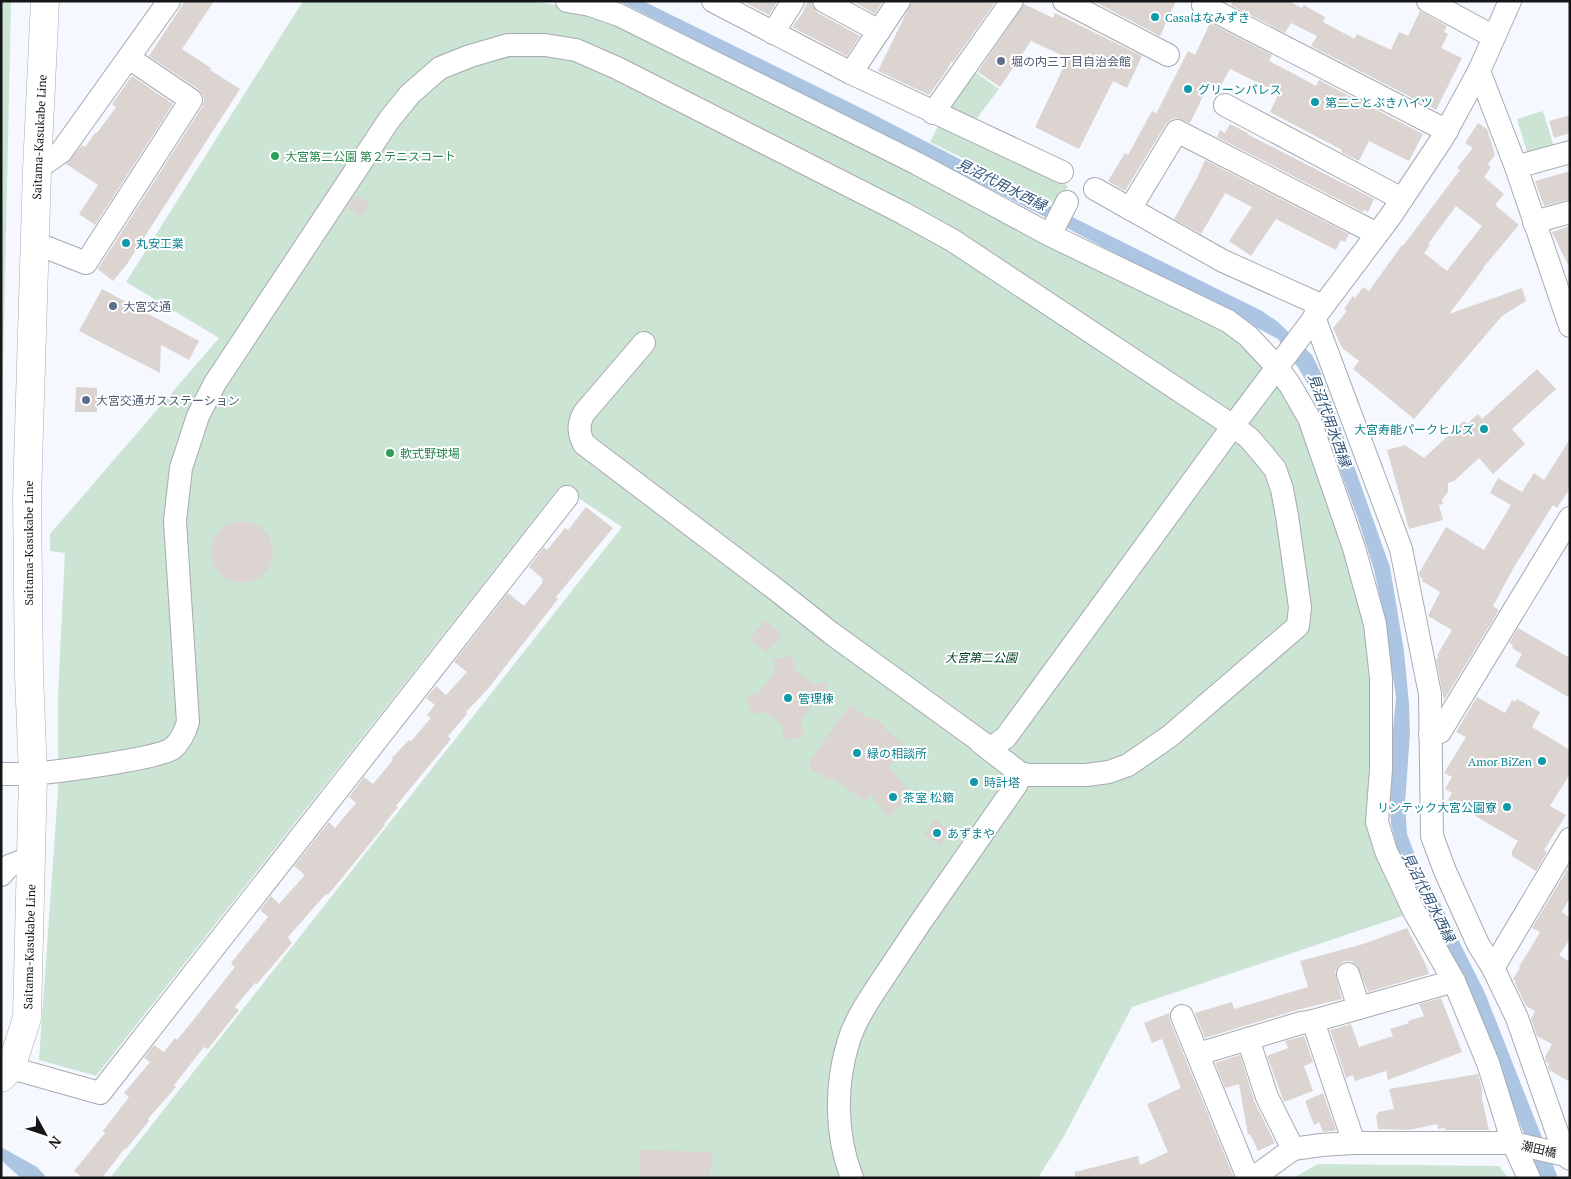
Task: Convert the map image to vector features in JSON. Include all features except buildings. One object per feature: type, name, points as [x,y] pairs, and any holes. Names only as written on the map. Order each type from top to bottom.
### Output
[{"type":"main road","name":"Saitama-Kasukabe Line","points":[[6,1073],[27,1018],[33,774],[29,675],[27,497],[44,1]]},
{"type":"street","points":[[37,169],[61,152],[169,1]]},
{"type":"street","points":[[567,1],[619,15],[1228,321],[1280,363],[1309,418],[1354,548],[1375,624],[1381,678],[1381,769],[1377,822],[1386,851],[1412,905],[1454,981],[1488,1063],[1515,1149],[1529,1178]]},
{"type":"street","points":[[713,1],[851,73],[1062,172]]},
{"type":"street","points":[[773,33],[793,1]]},
{"type":"street","points":[[824,1],[878,31]]},
{"type":"street","points":[[851,73],[899,1]]},
{"type":"street","points":[[933,113],[1012,1]]},
{"type":"street","points":[[1064,1],[1163,52]]},
{"type":"street","points":[[1428,1],[1494,37]]},
{"type":"street","points":[[981,743],[993,746],[1006,737],[1233,426],[1402,199],[1447,131],[1479,71],[1510,1]]},
{"type":"street","points":[[1208,8],[1447,131]]},
{"type":"street","points":[[1,774],[33,774],[133,760],[161,754],[172,749],[183,736],[188,722],[175,521],[181,468],[198,416],[220,375],[389,120],[410,94],[440,68],[470,56],[508,45],[545,45],[576,50],[616,68],[903,213],[952,240],[1233,426],[1249,438],[1262,453],[1275,470],[1282,489],[1300,607],[1298,626],[1170,736],[1128,765],[1109,772],[1086,775],[1028,775],[1020,773],[831,633],[584,444],[580,435],[579,423],[584,413],[644,343]]},
{"type":"street","points":[[35,243],[86,263],[191,100],[129,58]]},
{"type":"street","points":[[1479,71],[1516,167],[1570,326]]},
{"type":"street","points":[[1225,105],[1402,199]]},
{"type":"street","points":[[1130,209],[1177,130],[1377,234]]},
{"type":"street","points":[[1516,167],[1570,152]]},
{"type":"street","points":[[1095,189],[1224,261],[1315,316],[1401,549],[1430,694],[1432,836],[1445,871],[1478,944],[1493,968],[1517,1018],[1568,1157]]},
{"type":"street","points":[[1051,232],[1067,202]]},
{"type":"street","points":[[1534,222],[1570,212]]},
{"type":"street","points":[[6,1073],[100,1093],[567,497]]},
{"type":"street","points":[[1430,734],[1440,732],[1570,518]]},
{"type":"street","points":[[852,1178],[840,1135],[839,1103],[841,1071],[850,1038],[865,1007],[888,970],[1016,785],[1020,773]]},
{"type":"street","points":[[1493,968],[1569,841]]},
{"type":"street","points":[[1,875],[9,866],[32,857]]},
{"type":"street","points":[[1348,974],[1359,1008]]},
{"type":"street","points":[[1198,1054],[1301,1023],[1454,981]]},
{"type":"street","points":[[1182,1016],[1248,1178]]},
{"type":"street","points":[[1313,1021],[1354,1143]]},
{"type":"street","points":[[1248,1039],[1267,1097],[1293,1149]]},
{"type":"street","points":[[1253,1178],[1293,1149],[1321,1145],[1354,1143],[1515,1149]]},
{"type":"street","points":[[1278,1178],[1298,1165],[1321,1157],[1515,1149]]},
{"type":"street","name":"潮田橋","points":[[1515,1149],[1568,1157]]},
{"type":"green space","points":[[1,1],[11,1],[1,464]]},
{"type":"green space","name":"大宮第二公園","points":[[303,1],[533,1],[588,11],[1223,325],[1278,385],[1304,428],[1334,509],[1365,621],[1374,691],[1373,762],[1408,914],[1132,1007],[1063,1138],[1038,1178],[110,1178],[622,527],[560,486],[96,1076],[39,1060],[58,790],[58,694],[65,553],[50,551],[50,534],[219,338],[126,282]]},
{"type":"green space","points":[[972,70],[999,89],[974,122],[944,109]]},
{"type":"green space","points":[[1543,111],[1554,147],[1528,155],[1517,119]]},
{"type":"green space","points":[[939,124],[1068,186],[1058,205],[930,142]]},
{"type":"green space","points":[[1318,1164],[1499,1166],[1508,1178],[1293,1178]]},
{"type":"water","name":"見沼代用水西縁","points":[[619,1],[643,1],[865,110],[1054,208],[1262,311],[1278,322],[1312,355],[1321,373],[1390,567],[1404,651],[1409,704],[1410,733],[1405,804],[1407,834],[1419,866],[1440,903],[1485,993],[1558,1178],[1541,1178],[1490,1046],[1450,953],[1399,856],[1391,824],[1388,784],[1396,697],[1374,570],[1360,525],[1311,390],[1278,339],[1063,226]]},
{"type":"water","points":[[1,1147],[37,1167],[47,1178],[21,1178],[1,1160]]},
{"type":"place","name":"Casaはなみずき","points":[[1155,17]]},
{"type":"place","name":"堀の内三丁目自治会館","points":[[1001,61]]},
{"type":"place","name":"グリーンパレス","points":[[1188,89]]},
{"type":"place","name":"第二ことぶきハイツ","points":[[1315,102]]},
{"type":"place","name":"大宮第二公園 第２テニスコート","points":[[275,156]]},
{"type":"place","name":"丸安工業","points":[[126,243]]},
{"type":"place","name":"大宮交通","points":[[113,306]]},
{"type":"place","name":"大宮交通ガスステーション","points":[[86,400]]},
{"type":"place","name":"大宮寿能パークヒルズ","points":[[1484,429]]},
{"type":"place","name":"軟式野球場","points":[[390,453]]},
{"type":"place","name":"管理棟","points":[[788,698]]},
{"type":"place","name":"緑の相談所","points":[[857,753]]},
{"type":"place","name":"Amor BiZen","points":[[1542,761]]},
{"type":"place","name":"時計塔","points":[[974,782]]},
{"type":"place","name":"茶室 松籟","points":[[893,797]]},
{"type":"place","name":"リンテック大宮公園寮","points":[[1507,807]]},
{"type":"place","name":"あずまや","points":[[937,833]]}]
